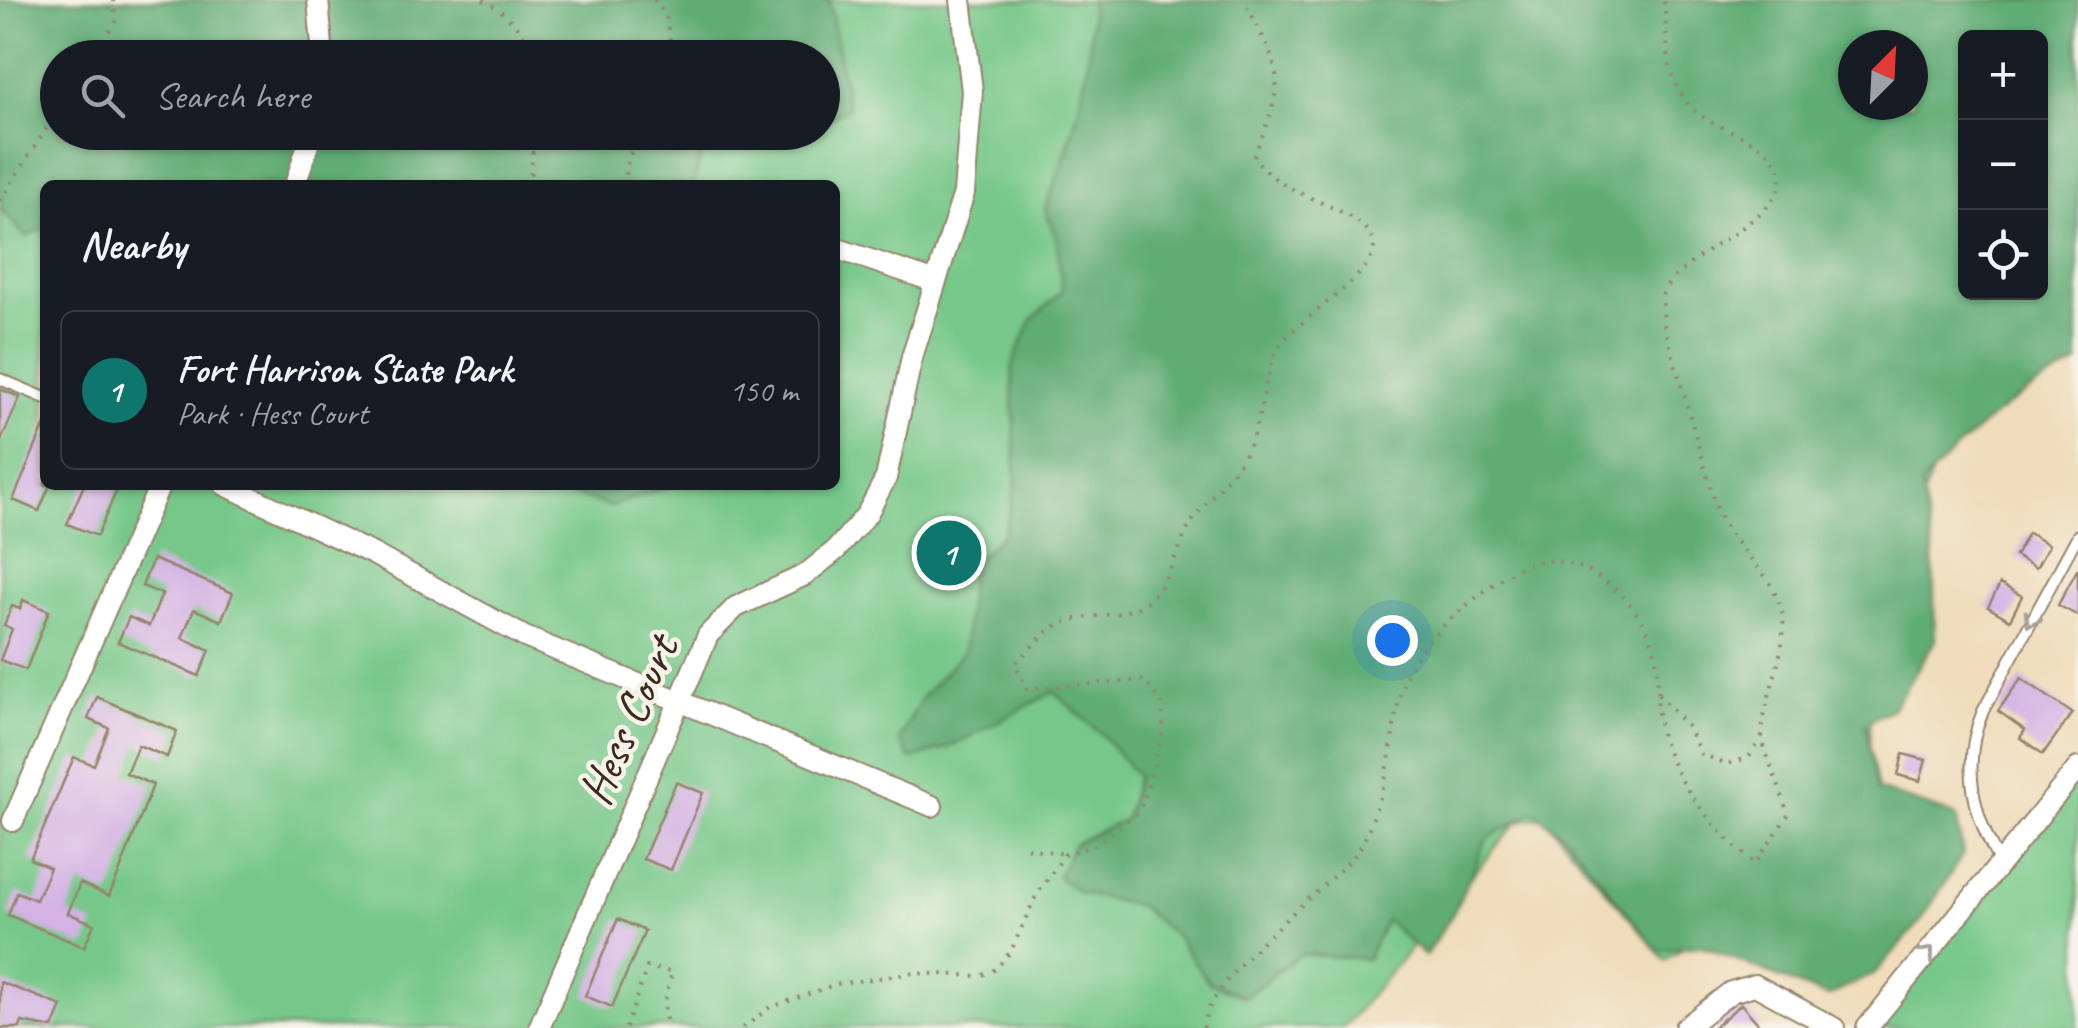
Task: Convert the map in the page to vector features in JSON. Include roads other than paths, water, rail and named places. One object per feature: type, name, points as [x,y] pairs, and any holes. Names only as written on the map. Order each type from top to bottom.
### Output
[{"type":"street","points":[[318,0],[321,40]]},
{"type":"street","name":"Hess Court","points":[[539,1028],[699,650],[722,618],[750,599],[821,564],[868,514],[892,461],[907,375],[950,226],[960,212],[972,137],[971,62],[962,0]]},
{"type":"street","points":[[297,180],[306,150]]},
{"type":"street","points":[[840,250],[933,281]]},
{"type":"street","points":[[13,820],[158,490]]},
{"type":"street","points":[[236,490],[400,568],[504,628],[932,806]]},
{"type":"street","points":[[1867,1028],[2078,768]]},
{"type":"street","points":[[1685,1028],[1730,992],[1755,985],[1834,1028]]},
{"type":"lane","points":[[0,379],[40,396]]},
{"type":"lane","points":[[2001,864],[1973,794],[1973,738],[1983,711],[2078,535]]},
{"type":"place","name":"Fort Harrison State Park","points":[[949,553]]}]
